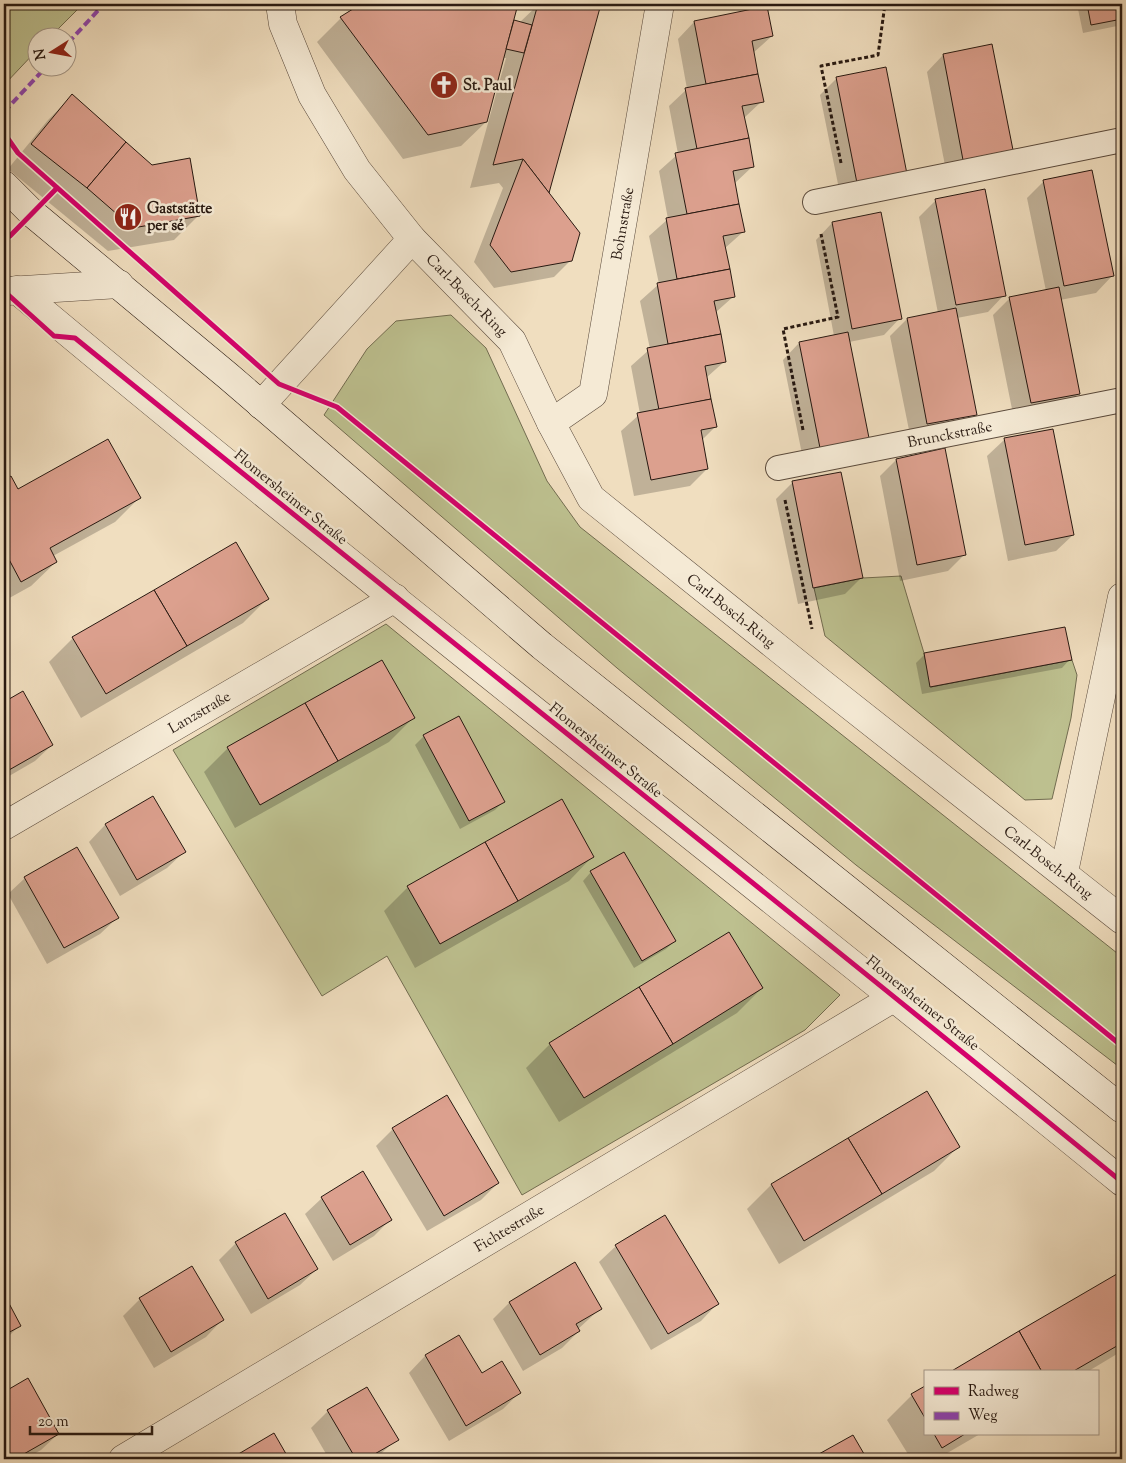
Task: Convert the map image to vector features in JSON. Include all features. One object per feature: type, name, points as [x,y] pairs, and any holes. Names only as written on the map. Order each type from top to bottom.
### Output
[{"type":"street","name":"Carl-Bosch-Ring","points":[[280,4],[283,24],[312,94],[357,170],[412,239],[512,341],[551,423],[592,498],[824,686],[1064,872],[1122,920]]},
{"type":"street","name":"Bohnstraße","points":[[551,423],[594,394],[660,4]]},
{"type":"street","points":[[4,185],[32,213],[119,284],[542,646],[1122,1109]]},
{"type":"street","points":[[261,405],[412,239]]},
{"type":"street","points":[[11,291],[119,284]]},
{"type":"street","name":"Flomersheimer Straße","points":[[11,291],[895,997],[1122,1182]]},
{"type":"street","points":[[1064,872],[1122,597]]},
{"type":"street","name":"Lanzstraße","points":[[4,826],[396,598]]},
{"type":"street","name":"Fichtestraße","points":[[123,1459],[895,997]]},
{"type":"lane","points":[[815,202],[1122,140]]},
{"type":"lane","name":"Brunckstraße","points":[[778,468],[1122,400]]},
{"type":"path","points":[[847,195],[821,66],[878,55],[885,4]]},
{"type":"path","points":[[810,463],[783,328],[838,317],[815,202]]},
{"type":"path","points":[[778,468],[824,686]]},
{"type":"green space","points":[[4,4],[83,4],[59,28],[28,28],[28,60],[4,85]]},
{"type":"green space","points":[[451,315],[486,348],[547,481],[580,527],[1122,957],[1122,1069],[856,865],[617,668],[324,415],[367,349],[396,321]]},
{"type":"green space","points":[[901,576],[924,653],[931,687],[1072,660],[1077,675],[1071,718],[1052,799],[1025,800],[825,636],[814,588],[863,578]]},
{"type":"green space","points":[[386,624],[840,995],[805,1030],[522,1195],[387,956],[322,996],[173,750]]},
{"type":"building","name":"St. Paul","points":[[361,4],[518,4],[487,122],[428,135],[340,17]]},
{"type":"building","points":[[538,4],[601,4],[549,193],[523,159],[493,165]]},
{"type":"building","points":[[1087,4],[1122,4],[1122,19],[1091,25]]},
{"type":"building","points":[[767,6],[773,36],[752,41],[758,74],[706,84],[694,21]]},
{"type":"building","points":[[514,20],[532,25],[524,53],[506,49]]},
{"type":"building","points":[[992,44],[1013,150],[963,160],[943,54]]},
{"type":"building","points":[[886,67],[907,174],[857,183],[836,77]]},
{"type":"building","points":[[758,74],[764,102],[742,106],[749,138],[697,149],[685,88]]},
{"type":"building","points":[[72,94],[126,142],[87,188],[31,144]]},
{"type":"building","points":[[749,138],[754,167],[733,171],[739,204],[687,214],[675,153]]},
{"type":"building","points":[[126,142],[152,165],[190,158],[200,216],[133,228],[87,188]]},
{"type":"building","points":[[523,159],[580,233],[572,261],[511,272],[490,245]]},
{"type":"building","points":[[1092,170],[1114,276],[1064,286],[1043,180]]},
{"type":"building","points":[[985,189],[1006,296],[956,305],[935,199]]},
{"type":"building","points":[[739,204],[745,232],[723,236],[730,269],[677,279],[666,218]]},
{"type":"building","points":[[881,212],[902,319],[852,329],[832,222]]},
{"type":"building","points":[[730,269],[735,297],[714,301],[721,334],[668,344],[657,283]]},
{"type":"building","points":[[1059,287],[1080,394],[1031,403],[1009,297]]},
{"type":"building","points":[[956,308],[977,415],[927,424],[907,318]]},
{"type":"building","points":[[848,332],[869,438],[820,448],[799,342]]},
{"type":"building","points":[[721,334],[726,362],[705,366],[711,399],[659,410],[647,348]]},
{"type":"building","points":[[711,399],[717,427],[701,430],[708,469],[651,480],[637,413]]},
{"type":"building","points":[[1053,429],[1074,535],[1025,545],[1004,438]]},
{"type":"building","points":[[108,439],[141,498],[50,548],[57,562],[21,582],[4,550],[4,480],[11,476],[18,489]]},
{"type":"building","points":[[945,448],[966,555],[917,565],[896,459]]},
{"type":"building","points":[[4,453],[9,462],[4,465]]},
{"type":"building","points":[[841,472],[863,578],[813,588],[792,481]]},
{"type":"building","points":[[236,542],[269,599],[187,646],[154,590]]},
{"type":"building","points":[[154,590],[187,646],[106,694],[72,637]]},
{"type":"building","points":[[1065,627],[1072,660],[930,687],[924,653]]},
{"type":"building","points":[[382,660],[415,718],[338,761],[305,703]]},
{"type":"building","points":[[23,691],[53,745],[9,770],[4,760],[4,702]]},
{"type":"building","points":[[305,703],[338,761],[260,805],[227,747]]},
{"type":"building","points":[[459,716],[505,802],[469,821],[423,735]]},
{"type":"building","points":[[153,796],[186,852],[137,880],[105,824]]},
{"type":"building","points":[[562,799],[594,857],[518,901],[485,842]]},
{"type":"building","points":[[485,842],[518,901],[440,944],[407,886]]},
{"type":"building","points":[[77,847],[119,918],[64,948],[24,877]]},
{"type":"building","points":[[624,852],[676,941],[642,961],[590,871]]},
{"type":"building","points":[[729,932],[763,988],[673,1044],[639,987]]},
{"type":"building","points":[[639,987],[673,1044],[584,1098],[549,1043]]},
{"type":"building","points":[[927,1091],[960,1147],[882,1194],[848,1138]]},
{"type":"building","points":[[447,1095],[499,1183],[444,1216],[392,1128]]},
{"type":"building","points":[[848,1138],[882,1194],[804,1241],[771,1184]]},
{"type":"building","points":[[363,1171],[392,1220],[350,1245],[321,1197]]},
{"type":"building","points":[[285,1213],[318,1269],[268,1299],[235,1242]]},
{"type":"building","points":[[665,1215],[719,1304],[668,1334],[615,1245]]},
{"type":"building","points":[[575,1262],[602,1309],[576,1324],[580,1331],[540,1355],[509,1302]]},
{"type":"building","points":[[192,1266],[224,1320],[171,1352],[139,1298]]},
{"type":"building","points":[[1122,1271],[1122,1343],[1075,1370],[1041,1370],[1019,1331]]},
{"type":"building","points":[[4,1294],[21,1326],[4,1335]]},
{"type":"building","points":[[1019,1331],[1041,1370],[953,1370]]},
{"type":"building","points":[[459,1335],[482,1373],[502,1361],[521,1393],[466,1426],[425,1355]]},
{"type":"building","points":[[28,1378],[59,1434],[15,1459],[7,1459],[4,1453],[4,1392]]},
{"type":"building","points":[[367,1387],[399,1440],[366,1459],[356,1459],[327,1410]]},
{"type":"building","points":[[924,1387],[924,1416],[911,1394]]},
{"type":"building","points":[[274,1433],[289,1459],[230,1459]]},
{"type":"building","points":[[853,1435],[867,1459],[810,1459]]},
{"type":"building","points":[[935,1436],[962,1436],[942,1448]]},
{"type":"marked path","points":[[78,32],[104,4]]},
{"type":"marked path","points":[[4,112],[36,78]]},
{"type":"cycle path","points":[[4,133],[18,153],[279,384],[337,407],[1122,1046]]},
{"type":"cycle path","points":[[4,239],[10,236],[57,188]]},
{"type":"cycle path","points":[[4,291],[54,336],[75,338],[1122,1182]]},
{"type":"place","name":"St. Paul","points":[[444,85]]},
{"type":"place","name":"Gaststätte per sé","points":[[128,217]]}]
